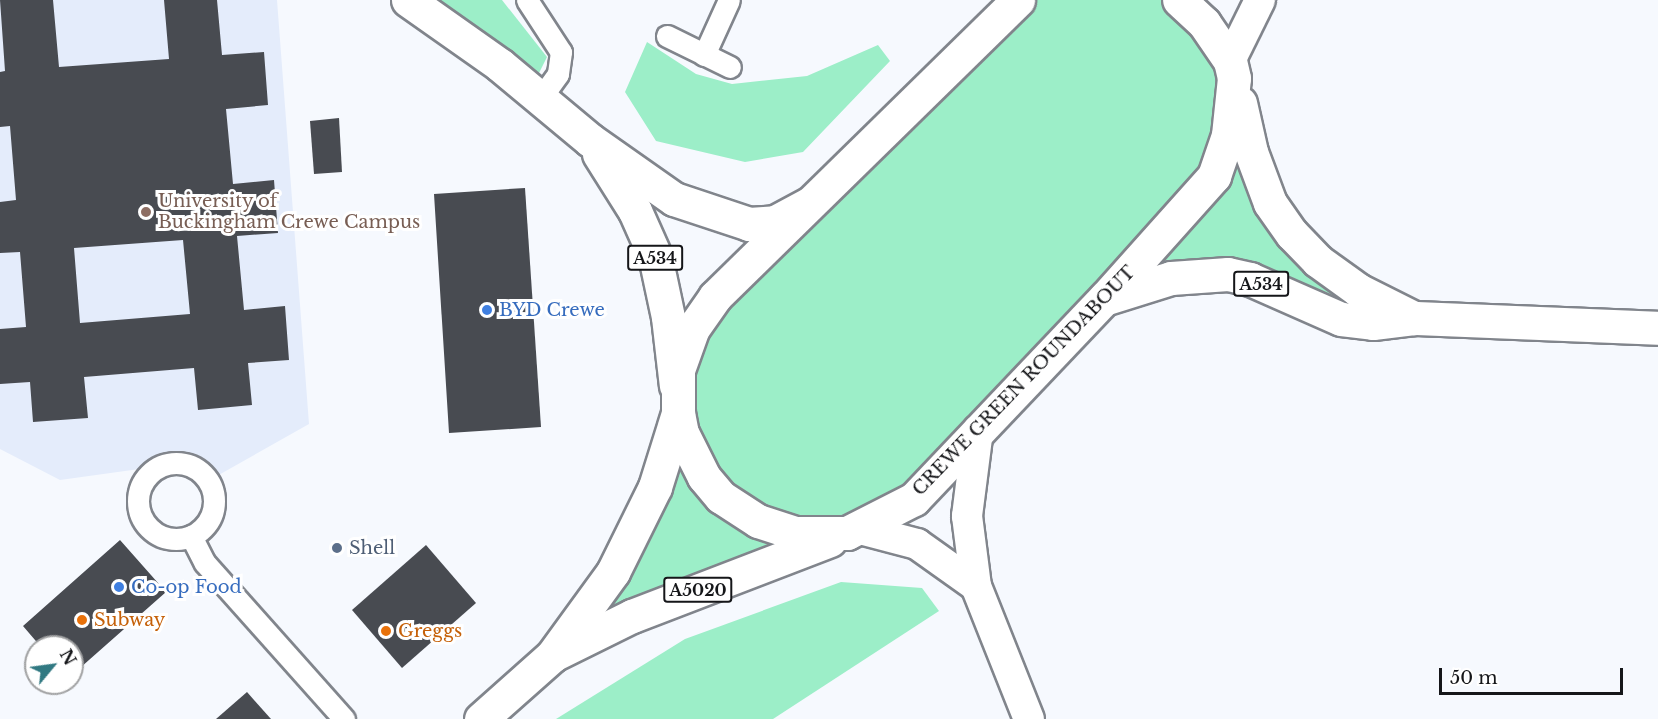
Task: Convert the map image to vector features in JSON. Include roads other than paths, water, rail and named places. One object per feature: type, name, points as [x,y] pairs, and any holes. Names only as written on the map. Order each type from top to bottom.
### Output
[{"type":"main road","name":"A534","points":[[408,0],[541,97],[591,140],[674,199],[749,224],[775,222],[810,203]]},
{"type":"main road","points":[[1179,0],[1204,22],[1232,69]]},
{"type":"main road","points":[[1232,69],[1260,0]]},
{"type":"main road","name":"CREWE GREEN ROUNDABOUT","points":[[1015,1],[704,310],[683,351],[677,402],[691,457],[704,477],[739,511],[794,533],[854,531],[914,499],[1105,298],[1214,176],[1228,135],[1232,69]]},
{"type":"main road","name":"A534","points":[[1232,69],[1251,152],[1270,203],[1292,234],[1318,261],[1358,290],[1414,318]]},
{"type":"main road","name":"A534","points":[[591,140],[635,211],[655,256],[668,317],[677,402]]},
{"type":"main road","name":"A534","points":[[1105,298],[1171,278],[1228,274],[1250,279],[1341,319],[1373,323],[1414,318],[1658,328]]},
{"type":"main road","name":"A5020","points":[[481,719],[552,656],[635,534],[655,487],[677,402]]},
{"type":"main road","points":[[978,430],[967,516],[976,586],[1029,719]]},
{"type":"main road","points":[[854,531],[917,544],[976,586]]},
{"type":"main road","name":"A5020","points":[[552,656],[643,612],[854,531]]},
{"type":"street","points":[[527,0],[561,52],[558,74],[541,97]]},
{"type":"street","points":[[704,55],[729,0]]},
{"type":"street","points":[[667,36],[730,67]]},
{"type":"street","points":[[190,536],[205,562],[344,719]]},
{"type":"place","name":"University of Buckingham Crewe Campus","points":[[146,212]]},
{"type":"place","name":"BYD Crewe","points":[[487,310]]},
{"type":"place","name":"Shell","points":[[337,548]]},
{"type":"place","name":"Co-op Food","points":[[119,587]]},
{"type":"place","name":"Subway","points":[[82,620]]},
{"type":"place","name":"Greggs","points":[[386,631]]}]
